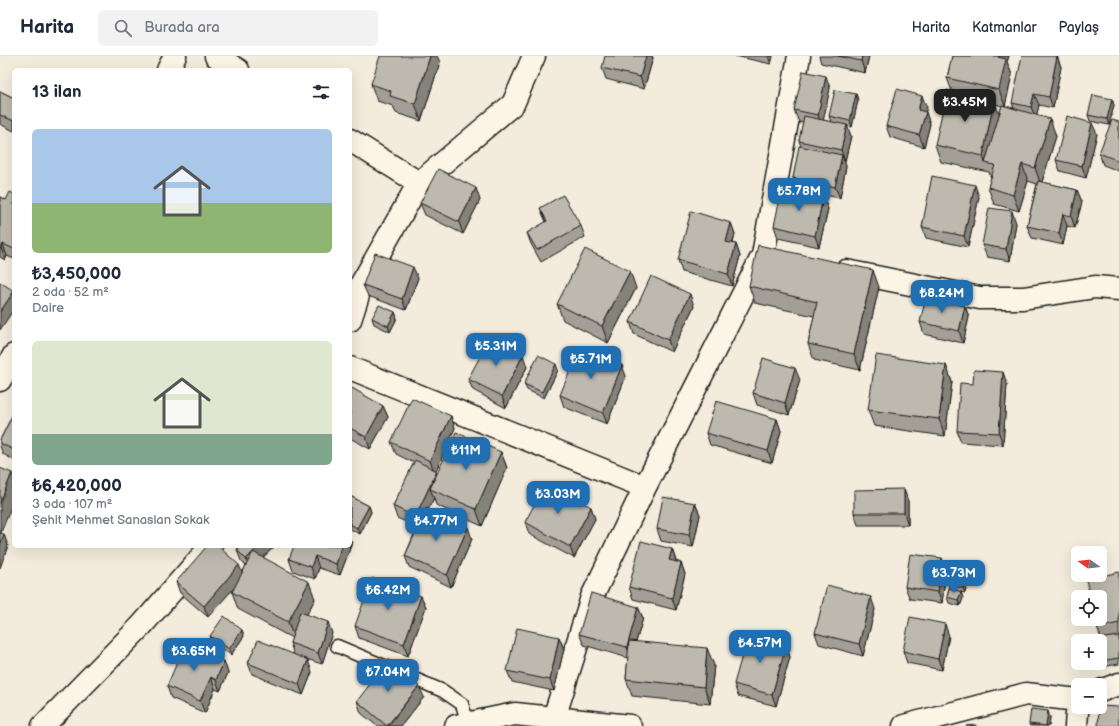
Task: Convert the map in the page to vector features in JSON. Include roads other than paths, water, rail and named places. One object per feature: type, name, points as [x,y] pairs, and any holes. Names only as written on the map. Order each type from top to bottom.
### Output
[{"type":"street","points":[[169,68],[175,56]]},
{"type":"street","points":[[216,56],[235,68]]},
{"type":"street","points":[[352,314],[362,283],[420,184],[513,104],[534,56]]},
{"type":"street","points":[[554,718],[592,597],[645,487],[763,255],[799,56]]},
{"type":"street","points":[[352,141],[420,184]]},
{"type":"street","points":[[763,255],[786,259]]},
{"type":"street","points":[[825,267],[980,298],[1023,298],[1095,287],[1119,289]]},
{"type":"street","points":[[0,380],[12,359]]},
{"type":"street","points":[[352,369],[645,487]]},
{"type":"street","points":[[43,726],[142,625],[209,548]]},
{"type":"street","points":[[1107,689],[1119,684]]},
{"type":"street","points":[[904,726],[1026,694],[1071,699]]},
{"type":"street","points":[[462,725],[515,714],[630,726]]},
{"type":"street","points":[[1076,726],[1077,714]]},
{"type":"lane","points":[[337,646],[443,691],[462,704],[462,725]]}]
